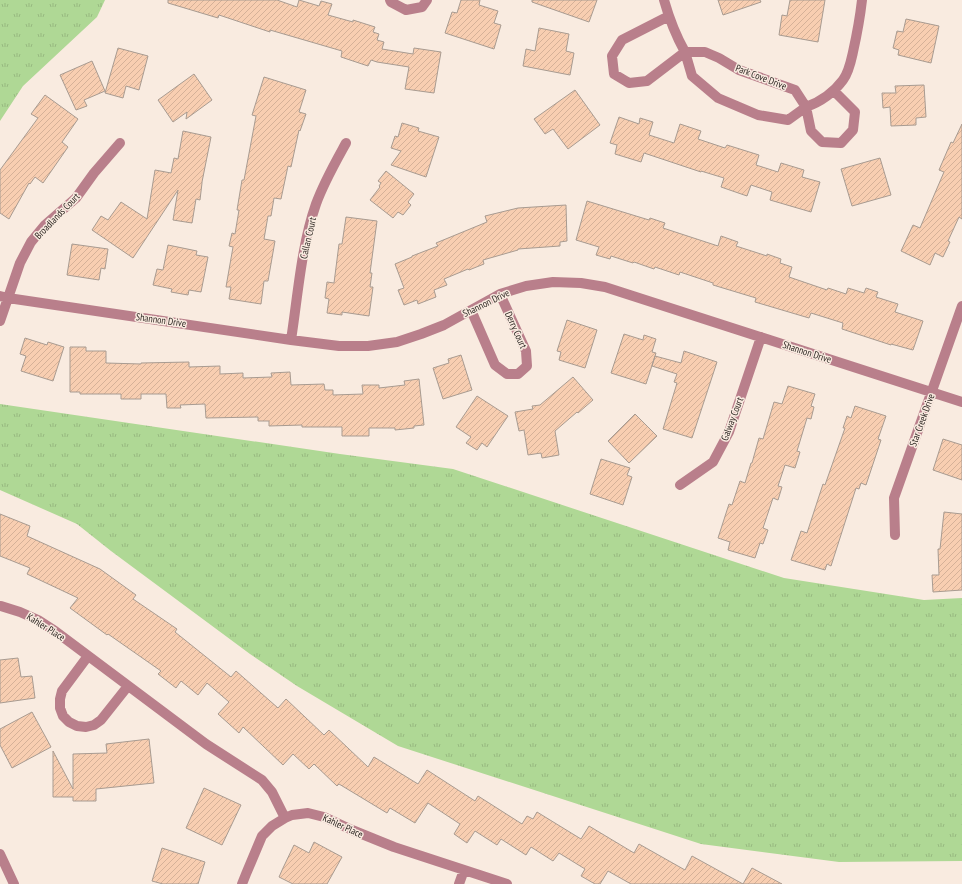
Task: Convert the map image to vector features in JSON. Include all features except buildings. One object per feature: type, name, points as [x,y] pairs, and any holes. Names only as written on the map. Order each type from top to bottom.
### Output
[{"type":"street","points":[[390,0],[406,10],[422,7],[427,0]]},
{"type":"street","points":[[664,0],[674,30],[685,52],[692,76],[718,98],[758,115],[788,120],[806,107],[815,104],[834,91],[843,80],[850,66],[859,29],[862,0]]},
{"type":"street","points":[[669,16],[622,40],[612,56],[614,74],[629,83],[647,82],[685,52]]},
{"type":"street","name":"Park Cove Drive","points":[[685,52],[705,52],[719,58],[739,70],[795,90],[806,107],[811,131],[822,142],[841,143],[853,130],[855,112],[834,91]]},
{"type":"street","name":"Broadlands Court","points":[[0,321],[4,296],[32,242],[45,225],[76,198],[94,173],[120,143]]},
{"type":"street","name":"Callan Court","points":[[291,340],[308,230],[316,204],[329,173],[346,143]]},
{"type":"street","name":"Shannon Drive","points":[[4,296],[291,340],[339,346],[368,346],[397,342],[421,334],[438,327],[500,294],[526,286],[553,282],[580,283],[605,287],[962,402]]},
{"type":"street","name":"Derry Court","points":[[471,310],[495,365],[507,374],[518,374],[527,366],[526,350],[500,294]]},
{"type":"street","name":"Star Creek Drive","points":[[895,535],[894,498],[962,306]]},
{"type":"street","name":"Galway Court","points":[[680,485],[713,462],[729,432],[761,337]]},
{"type":"street","name":"Kahler Place","points":[[0,605],[38,620],[206,744],[262,780],[272,792],[285,818],[300,814],[316,814],[324,816],[372,839],[508,884]]},
{"type":"street","points":[[88,656],[62,691],[60,708],[63,716],[69,722],[77,726],[86,727],[94,725],[101,720],[128,686]]},
{"type":"street","points":[[242,884],[262,836],[272,826],[285,818]]},
{"type":"street","points":[[0,854],[14,884]]},
{"type":"street","points":[[459,884],[464,870]]},
{"type":"green space","points":[[0,0],[105,0],[97,17],[23,86],[0,121]]},
{"type":"green space","points":[[0,404],[340,454],[453,469],[784,578],[924,600],[962,598],[962,861],[839,862],[701,844],[398,746],[297,686],[250,654],[77,524],[0,490]]}]
